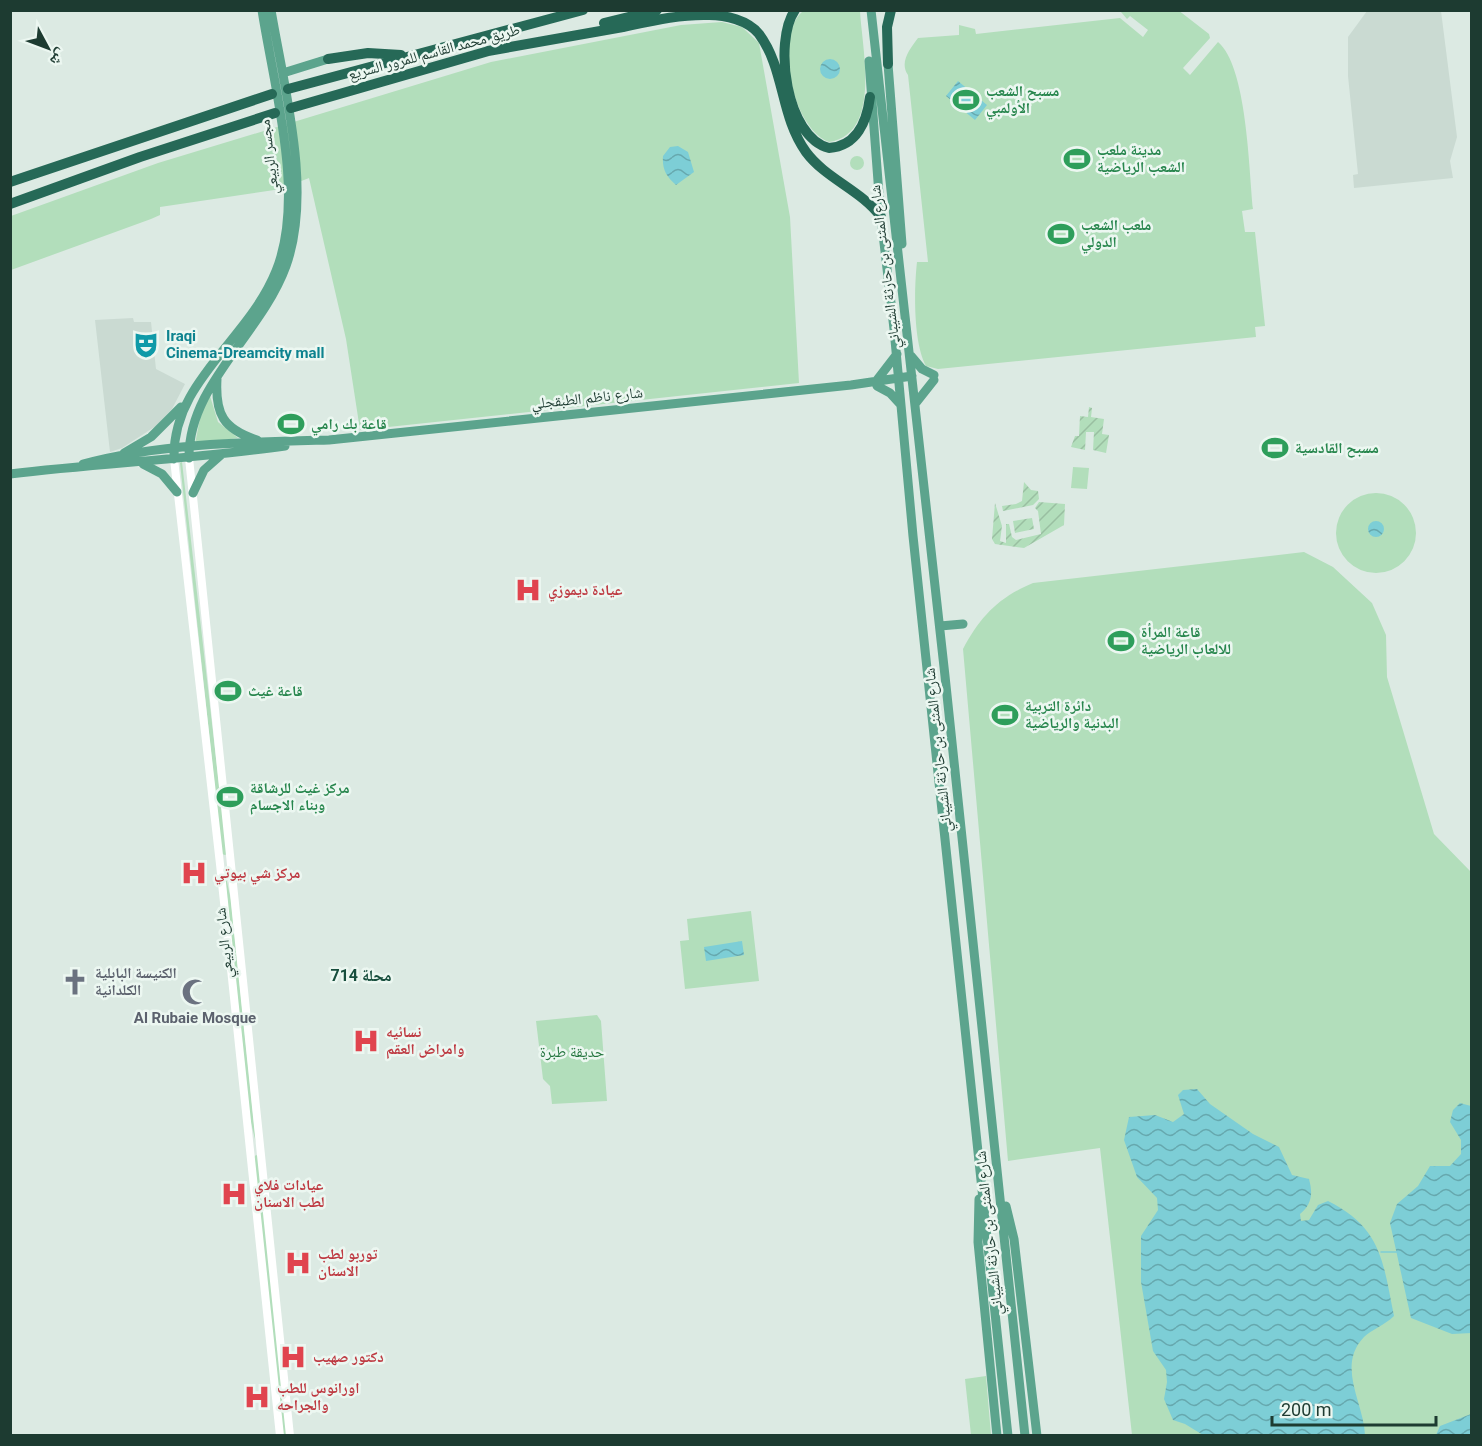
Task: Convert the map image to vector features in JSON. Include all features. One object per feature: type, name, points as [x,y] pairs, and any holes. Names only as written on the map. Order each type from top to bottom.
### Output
[{"type":"highway","name":"طريق محمد القاسم للمرور السريع","points":[[288,89],[408,55],[583,10]]},
{"type":"highway","name":"طريق محمد القاسم للمرور السريع","points":[[291,108],[488,51],[657,10]]},
{"type":"highway","points":[[488,51],[714,10]]},
{"type":"highway","points":[[795,10],[785,33],[786,73],[795,112],[808,134],[825,147],[845,144],[864,124],[870,97]]},
{"type":"highway","points":[[888,64],[887,27],[891,10]]},
{"type":"highway","points":[[691,15],[726,16],[745,23],[757,31],[767,47],[777,76],[788,122],[798,141],[820,168],[862,197],[881,217]]},
{"type":"highway","points":[[328,59],[368,53],[408,55]]},
{"type":"highway","points":[[10,182],[272,94]]},
{"type":"highway","points":[[10,204],[140,157],[275,113]]},
{"type":"main road","points":[[256,10],[268,77]]},
{"type":"main road","name":"مجسر الربيعي","points":[[174,454],[177,426],[194,387],[235,339],[261,303],[277,269],[292,227],[288,165],[262,10]]},
{"type":"main road","name":"مجسر الربيعي","points":[[189,453],[198,408],[273,296],[286,266],[292,227],[296,162],[271,10]]},
{"type":"main road","points":[[277,10],[285,72],[328,59]]},
{"type":"main road","points":[[864,10],[872,63]]},
{"type":"main road","points":[[871,10],[872,63]]},
{"type":"main road","name":"شارع المثنى بن حارثة الشيباني","points":[[872,63],[870,97],[881,217],[1008,1436]]},
{"type":"main road","name":"شارع المثنى بن حارثة الشيباني","points":[[872,63],[902,276],[1025,1436]]},
{"type":"main road","points":[[888,64],[903,229],[902,276]]},
{"type":"main road","points":[[897,354],[877,383],[901,405]]},
{"type":"main road","points":[[910,354],[922,369],[934,377],[915,404]]},
{"type":"main road","points":[[217,378],[215,398],[228,426],[262,441]]},
{"type":"main road","name":"شارع ناظم الطبقجلي","points":[[189,453],[222,455],[326,440],[913,380]]},
{"type":"main road","points":[[119,455],[162,427],[182,406],[194,387]]},
{"type":"main road","name":"شارع ناظم الطبقجلي","points":[[10,474],[83,464],[119,455],[189,453],[262,441],[326,440]]},
{"type":"main road","name":"شارع ناظم الطبقجلي","points":[[83,464],[134,463],[174,454]]},
{"type":"main road","points":[[193,493],[202,474],[222,455]]},
{"type":"main road","points":[[134,463],[153,467],[169,481],[177,492]]},
{"type":"main road","points":[[940,626],[963,624]]},
{"type":"main road","points":[[981,1164],[978,1242],[997,1436]]},
{"type":"main road","points":[[998,1174],[1014,1239],[1037,1436]]},
{"type":"street","name":"شارع الربيعي","points":[[189,453],[290,1436]]},
{"type":"street","name":"شارع الربيعي","points":[[174,454],[280,1436]]},
{"type":"street","points":[[220,864],[231,863]]},
{"type":"street","points":[[250,1151],[261,1149]]},
{"type":"shaded area","points":[[1367,11],[1441,11],[1457,137],[1450,161],[1453,178],[1354,188],[1353,175],[1358,174],[1348,76],[1348,37]]},
{"type":"shaded area","points":[[133,318],[134,322],[151,322],[156,369],[185,384],[172,409],[156,426],[122,448],[110,452],[95,320]]},
{"type":"green space","name":"مدينة ملعب الشعب الرياضية","points":[[1125,10],[1178,10],[1209,34],[1210,38],[1183,68],[1190,75],[1218,42],[1228,54],[1241,95],[1245,120],[1253,209],[1242,211],[1245,232],[1255,232],[1265,326],[1255,327],[1256,337],[938,369],[926,366],[917,330],[915,286],[917,262],[928,262],[908,75],[905,65],[909,51],[918,38],[959,35],[959,25],[975,29],[976,34],[1120,18],[1143,37],[1148,30],[1130,16],[1127,19],[1121,12]]},
{"type":"green space","points":[[803,11],[860,11],[865,67],[863,107],[856,124],[846,136],[829,142],[816,134],[805,120],[791,81],[788,60],[789,40],[794,23]]},
{"type":"green space","points":[[722,22],[742,27],[759,43],[790,217],[799,383],[360,430],[346,339],[309,178],[281,189],[160,207],[160,215],[151,219],[11,270],[11,216],[158,163],[491,62],[681,25]]},
{"type":"green space","points":[[854,156],[860,156],[864,163],[860,170],[854,170],[850,166],[850,160]]},
{"type":"green space","points":[[210,396],[218,422],[238,438],[195,444],[201,413]]},
{"type":"green space","points":[[1089,407],[1092,408],[1091,417],[1104,419],[1102,434],[1109,435],[1106,453],[1093,450],[1094,432],[1086,432],[1085,450],[1071,447],[1075,436],[1079,436],[1080,416],[1088,417]]},
{"type":"green space","points":[[182,462],[227,854],[225,855],[222,854],[180,463]]},
{"type":"green space","points":[[1073,467],[1089,468],[1087,489],[1071,488]]},
{"type":"green space","points":[[1024,482],[1031,490],[1038,491],[1039,499],[1033,505],[1003,511],[1002,506],[1022,501]]},
{"type":"green space","points":[[1368,493],[1384,493],[1405,504],[1416,525],[1416,541],[1405,562],[1384,573],[1368,573],[1354,567],[1342,555],[1336,541],[1336,525],[1342,511],[1354,499]]},
{"type":"green space","points":[[1039,502],[1065,504],[1064,525],[1024,548],[995,544],[992,539],[995,503],[1002,526],[1000,541],[1006,543],[1006,524],[1009,524],[1012,537],[1016,540],[1041,534],[1038,511],[1035,508]]},
{"type":"green space","points":[[1032,518],[1034,529],[1015,533],[1013,521]]},
{"type":"green space","points":[[1304,552],[1333,567],[1372,603],[1386,635],[1387,677],[1434,834],[1471,872],[1471,1435],[1132,1435],[1100,1148],[1008,1161],[963,649],[976,627],[992,609],[1010,595],[1033,583]]},
{"type":"green space","points":[[224,868],[231,900],[256,1143],[250,1119]]},
{"type":"green space","points":[[751,911],[759,981],[685,989],[680,941],[689,940],[687,919]]},
{"type":"green space","name":"حديقة طبرة","points":[[597,1015],[601,1021],[607,1101],[552,1104],[550,1086],[543,1079],[536,1021]]},
{"type":"green space","points":[[258,1156],[287,1435],[283,1435],[254,1157]]},
{"type":"green space","points":[[986,1376],[991,1435],[971,1435],[965,1379]]},
{"type":"water","points":[[830,59],[837,62],[840,69],[837,76],[830,79],[823,76],[820,69],[823,62]]},
{"type":"water","name":"مسبح الشعب الأولمبي","points":[[958,81],[987,105],[975,120],[946,96]]},
{"type":"water","points":[[678,146],[688,152],[694,172],[676,185],[665,172],[663,156],[670,147]]},
{"type":"water","points":[[1376,521],[1384,529],[1376,537],[1368,529]]},
{"type":"water","points":[[742,941],[744,955],[706,961],[704,947]]},
{"type":"water","points":[[1197,1089],[1210,1104],[1253,1134],[1279,1147],[1292,1175],[1309,1179],[1310,1198],[1300,1214],[1301,1221],[1309,1220],[1318,1205],[1328,1201],[1346,1211],[1360,1223],[1377,1248],[1387,1279],[1394,1316],[1364,1337],[1356,1348],[1352,1360],[1354,1385],[1365,1435],[1203,1435],[1173,1420],[1164,1399],[1167,1382],[1166,1370],[1153,1351],[1141,1282],[1141,1236],[1158,1210],[1157,1198],[1137,1177],[1124,1140],[1129,1117],[1155,1115],[1173,1122],[1184,1114],[1178,1095],[1183,1090]]},
{"type":"water","points":[[1460,1103],[1471,1106],[1472,1333],[1452,1334],[1411,1318],[1390,1223],[1397,1204],[1418,1186],[1430,1166],[1450,1166],[1461,1154],[1461,1140],[1450,1122],[1453,1110]]},
{"type":"water","points":[[1471,1414],[1471,1435],[1436,1435],[1440,1426]]},
{"type":"waterway","points":[[1381,1252],[1397,1252]]},
{"type":"place","name":"مسبح الشعب الأولمبي","points":[[966,100]]},
{"type":"place","name":"مدينة ملعب الشعب الرياضية","points":[[1077,159]]},
{"type":"place","name":"ملعب الشعب الدولي","points":[[1061,234]]},
{"type":"place","name":"Iraqi Cinema-Dreamcity mall","points":[[146,345]]},
{"type":"place","name":"قاعة بك رامي","points":[[291,424]]},
{"type":"place","name":"مسبح القادسية","points":[[1275,448]]},
{"type":"place","name":"عيادة ديموزي","points":[[528,590]]},
{"type":"place","name":"قاعة المرأة للالعاب الرياضية","points":[[1121,641]]},
{"type":"place","name":"قاعة غيث","points":[[228,691]]},
{"type":"place","name":"دائرة التربية البدنية والرياضية","points":[[1005,715]]},
{"type":"place","name":"مركز غيث للرشاقة وبناء الاجسام","points":[[230,797]]},
{"type":"place","name":"مركز شي بيوتي","points":[[194,873]]},
{"type":"place","name":"الكنيسة البابلية الكلدانية","points":[[75,982]]},
{"type":"place","name":"Al Rubaie Mosque","points":[[195,992]]},
{"type":"place","name":"نسائيه وامراض العقم","points":[[366,1041]]},
{"type":"place","name":"عيادات فلاي لطب الاسنان","points":[[234,1194]]},
{"type":"place","name":"توربو لطب الاسنان","points":[[298,1263]]},
{"type":"place","name":"دكتور صهيب","points":[[293,1357]]},
{"type":"place","name":"اورانوس للطب والجراحه","points":[[257,1397]]},
{"type":"district","name":"محلة 714","points":[[361,975]]}]
